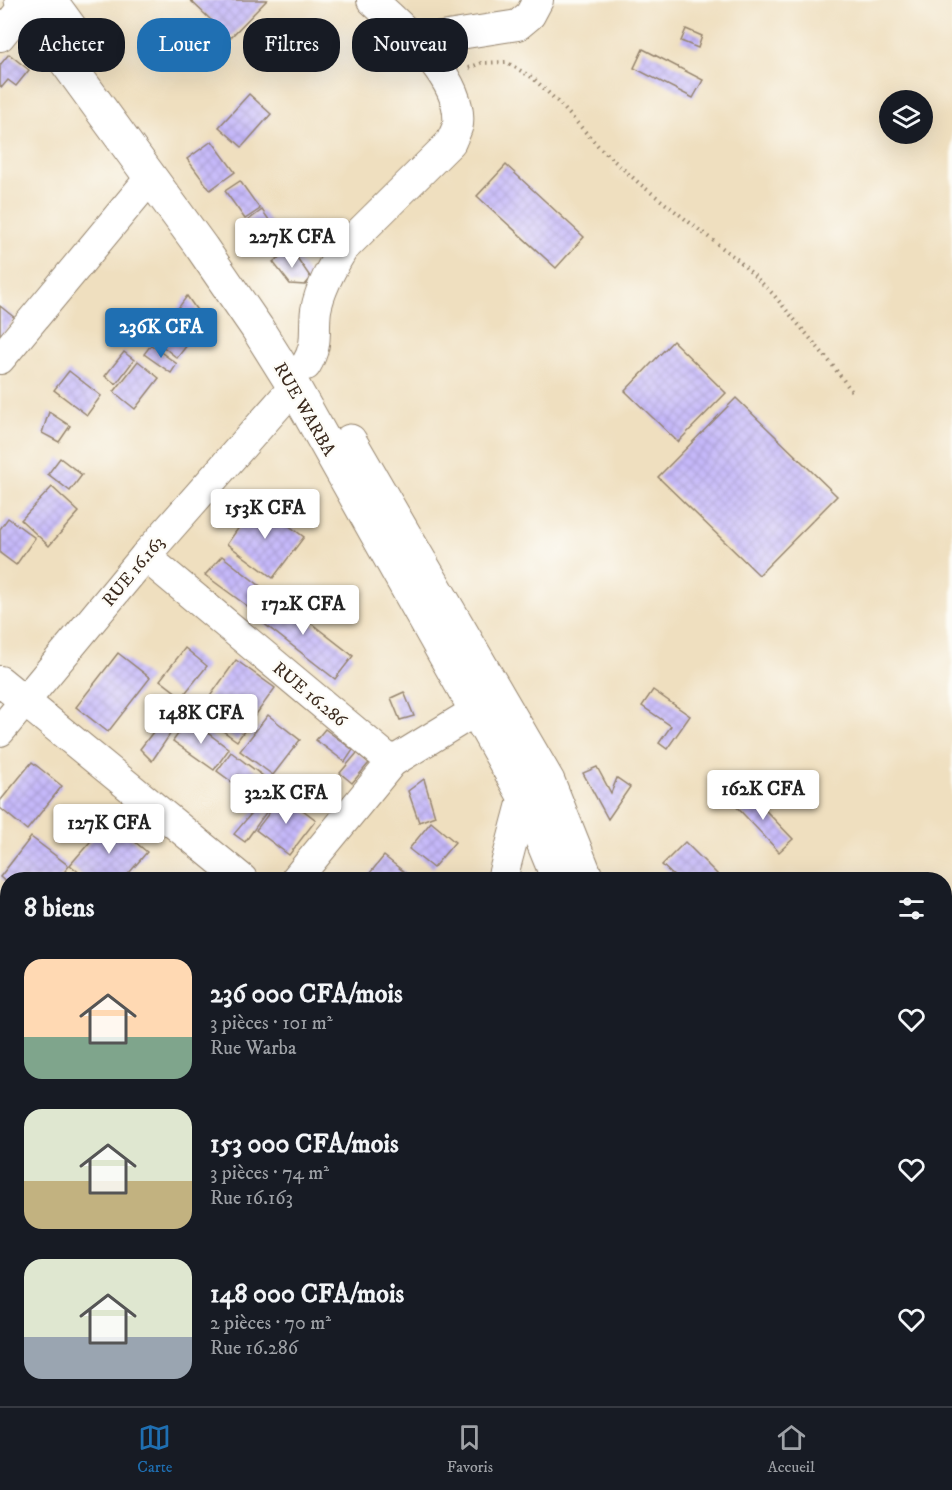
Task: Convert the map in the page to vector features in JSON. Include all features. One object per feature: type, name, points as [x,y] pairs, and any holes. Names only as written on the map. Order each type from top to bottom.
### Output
[{"type":"main road","name":"RUE WARBA","points":[[32,2],[257,328],[300,376],[524,796],[555,872]]},
{"type":"main road","points":[[32,2],[207,219],[300,376],[548,781],[583,872]]},
{"type":"street","points":[[372,0],[391,18]]},
{"type":"street","points":[[468,32],[518,25],[531,15],[538,0]]},
{"type":"street","points":[[0,36],[32,2]]},
{"type":"street","points":[[300,376],[313,354],[316,310],[321,291],[332,267],[344,249],[451,142],[458,126],[457,107],[446,79],[440,72]]},
{"type":"street","points":[[0,359],[151,177]]},
{"type":"street","name":"RUE 16.163","points":[[0,731],[145,556],[300,376]]},
{"type":"street","name":"RUE 16.286","points":[[145,556],[392,762]]},
{"type":"street","points":[[0,681],[233,872]]},
{"type":"street","points":[[302,872],[392,762],[477,710]]},
{"type":"street","points":[[504,872],[524,796]]},
{"type":"path","points":[[446,79],[481,63],[507,62],[533,78],[561,104],[600,148],[640,184],[738,260],[772,293],[810,337],[853,393]]},
{"type":"building","points":[[190,0],[267,0],[249,18],[243,18],[243,25],[231,37],[231,18],[209,18]]},
{"type":"building","points":[[686,29],[702,36],[698,48],[681,41]]},
{"type":"building","points":[[643,49],[703,80],[693,98],[634,68]]},
{"type":"building","points":[[9,54],[18,61],[18,72],[27,72],[16,86],[8,80],[2,87],[0,86],[0,65]]},
{"type":"building","points":[[249,94],[271,114],[242,147],[219,127]]},
{"type":"building","points":[[212,141],[235,172],[210,190],[187,159]]},
{"type":"building","points":[[506,165],[584,237],[556,268],[477,196]]},
{"type":"building","points":[[240,181],[260,209],[245,219],[225,191]]},
{"type":"building","points":[[262,210],[280,235],[264,247],[246,222]]},
{"type":"building","points":[[291,249],[311,278],[305,285],[290,284],[273,262]]},
{"type":"building","points":[[187,296],[205,322],[177,358],[155,340]]},
{"type":"building","points":[[0,306],[15,318],[0,337]]},
{"type":"building","points":[[673,341],[726,393],[678,442],[625,391]]},
{"type":"building","points":[[151,345],[177,364],[171,373],[144,354]]},
{"type":"building","points":[[124,352],[134,360],[116,384],[105,376]]},
{"type":"building","points":[[138,361],[159,378],[135,409],[114,392]]},
{"type":"building","points":[[69,371],[101,396],[87,415],[54,390]]},
{"type":"building","points":[[736,398],[837,496],[759,575],[658,477]]},
{"type":"building","points":[[49,412],[70,426],[59,442],[42,433]]},
{"type":"building","points":[[60,458],[82,475],[70,491],[48,474]]},
{"type":"building","points":[[52,487],[79,512],[49,546],[21,520]]},
{"type":"building","points":[[257,502],[304,537],[273,578],[227,544]]},
{"type":"building","points":[[8,518],[35,538],[16,565],[0,553],[0,529]]},
{"type":"building","points":[[222,556],[264,589],[250,608],[205,575]]},
{"type":"building","points":[[271,592],[353,656],[335,679],[253,615]]},
{"type":"building","points":[[185,648],[207,666],[182,697],[160,680]]},
{"type":"building","points":[[118,653],[150,678],[108,732],[76,707]]},
{"type":"building","points":[[236,660],[275,688],[237,741],[198,713]]},
{"type":"building","points":[[653,690],[690,716],[667,749],[659,743],[671,726],[642,706]]},
{"type":"building","points":[[404,692],[414,716],[400,720],[391,698]]},
{"type":"building","points":[[166,715],[177,724],[152,761],[140,749]]},
{"type":"building","points":[[268,715],[300,740],[273,775],[240,751]]},
{"type":"building","points":[[189,719],[229,749],[214,770],[173,741]]},
{"type":"building","points":[[325,729],[353,750],[345,762],[316,740]]},
{"type":"building","points":[[231,752],[275,785],[266,796],[238,775],[232,782],[217,771]]},
{"type":"building","points":[[357,753],[369,763],[352,783],[340,773]]},
{"type":"building","points":[[32,762],[62,786],[27,830],[0,808],[0,801]]},
{"type":"building","points":[[597,767],[611,793],[617,778],[630,787],[608,819],[583,773]]},
{"type":"building","points":[[424,779],[435,816],[419,822],[408,791]]},
{"type":"building","points":[[747,791],[793,839],[779,852],[733,803]]},
{"type":"building","points":[[283,795],[316,820],[289,855],[256,830]]},
{"type":"building","points":[[266,796],[272,804],[245,842],[234,834]]},
{"type":"building","points":[[109,820],[147,852],[130,872],[78,872],[70,865]]},
{"type":"building","points":[[431,822],[455,842],[433,868],[409,849]]},
{"type":"building","points":[[31,837],[69,866],[64,872],[4,872]]},
{"type":"building","points":[[685,842],[715,872],[670,872],[662,865]]},
{"type":"building","points":[[384,856],[404,872],[371,872]]}]
